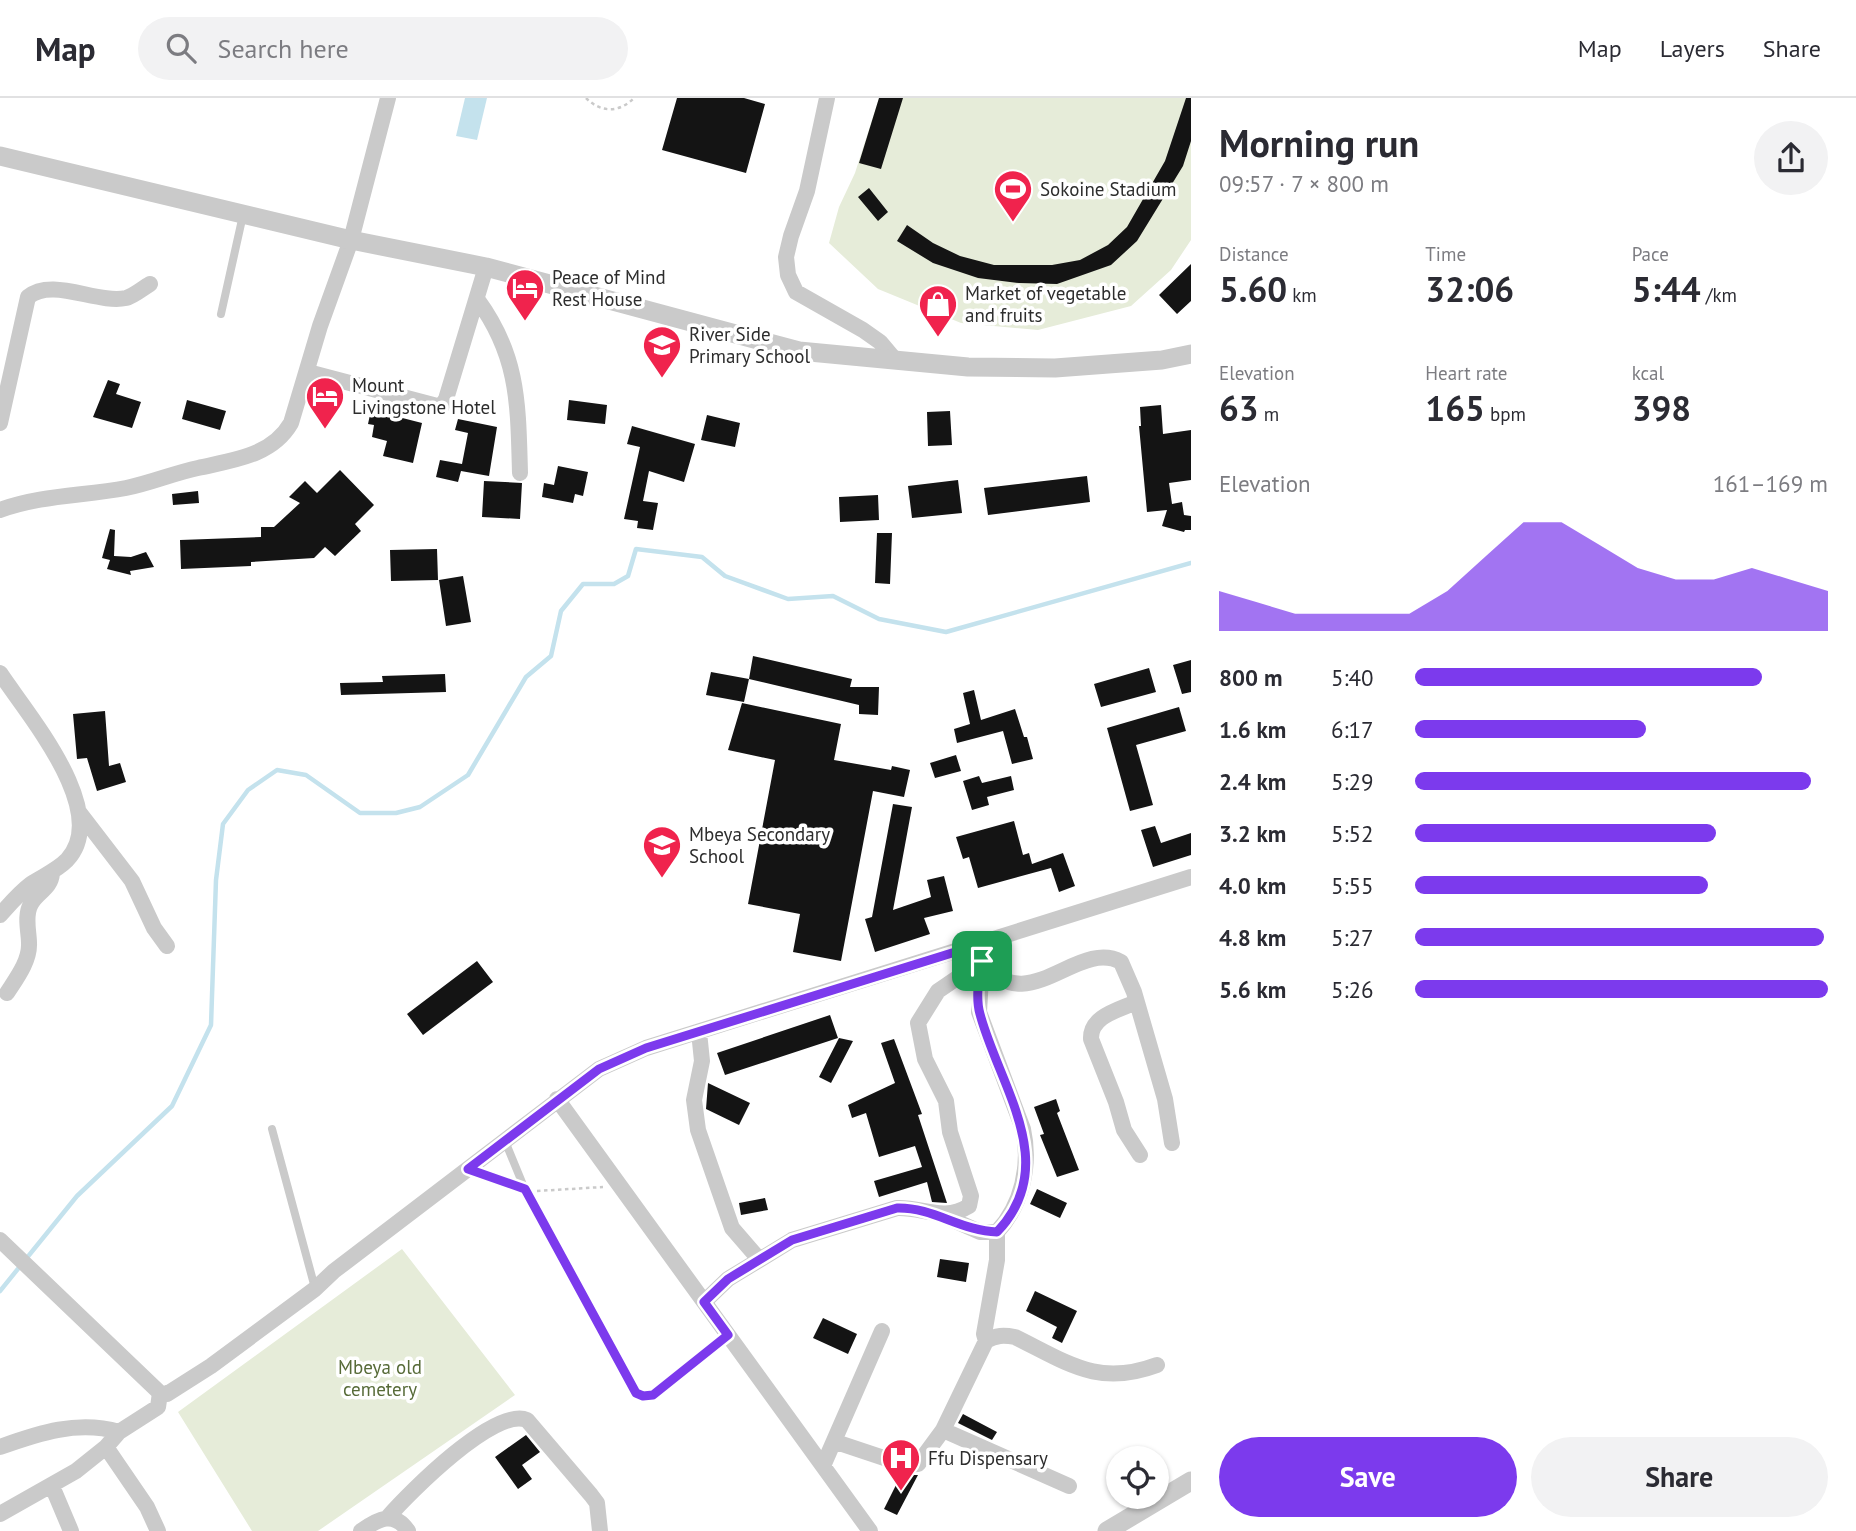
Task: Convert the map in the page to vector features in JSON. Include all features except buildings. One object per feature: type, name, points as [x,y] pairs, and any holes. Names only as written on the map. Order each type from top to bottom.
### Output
[{"type":"street","points":[[0,510],[28,500],[126,488],[244,457],[284,436],[291,423],[320,326],[351,240],[388,98]]},
{"type":"street","points":[[827,98],[807,191],[786,257],[788,275],[796,292],[863,330],[880,342],[896,361]]},
{"type":"street","points":[[0,156],[351,240],[486,267],[799,351],[968,367],[1055,368],[1163,360],[1191,354]]},
{"type":"street","points":[[308,372],[441,407],[446,399],[486,267]]},
{"type":"street","points":[[0,423],[28,297],[34,292],[51,289],[106,298],[127,298],[150,284]]},
{"type":"street","points":[[477,299],[498,332],[510,361],[518,425],[520,473]]},
{"type":"street","points":[[0,673],[60,762],[72,785],[79,812],[78,839],[74,851],[52,873],[31,884],[0,915]]},
{"type":"street","points":[[79,812],[132,881],[154,929],[167,946]]},
{"type":"street","points":[[7,993],[27,953],[31,904],[50,884],[52,873]]},
{"type":"street","points":[[4,1243],[160,1393],[170,1392],[211,1366],[315,1289],[334,1271],[599,1069],[646,1048],[1191,877]]},
{"type":"street","points":[[836,1441],[913,1466],[943,1430],[986,1341],[984,1334],[995,1270],[997,1232],[1010,1219],[1017,1200],[1026,1169],[1027,1145],[979,1012],[981,944]]},
{"type":"street","points":[[982,961],[998,979],[1012,985],[1030,983],[1094,960],[1118,960],[1124,967],[1136,1002],[1165,1099],[1172,1143]]},
{"type":"street","points":[[944,1216],[966,1209],[971,1196],[955,1151],[946,1101],[925,1059],[918,1023],[938,991],[982,961]]},
{"type":"street","points":[[1136,1002],[1107,1015],[1090,1030],[1124,1130],[1140,1155]]},
{"type":"street","points":[[699,1031],[702,1061],[694,1100],[698,1130],[732,1228],[758,1258]]},
{"type":"street","points":[[558,1099],[870,1531]]},
{"type":"street","points":[[704,1302],[728,1279],[758,1258],[792,1240],[897,1208],[912,1208],[944,1216],[980,1232],[997,1232]]},
{"type":"street","points":[[823,1466],[882,1331]]},
{"type":"street","points":[[986,1341],[1004,1335],[1015,1337],[1085,1370],[1103,1375],[1136,1373],[1157,1365]]},
{"type":"street","points":[[0,1514],[76,1471],[106,1447],[119,1432],[158,1407],[160,1393]]},
{"type":"street","points":[[361,1531],[375,1521],[388,1517],[438,1466],[498,1423],[520,1417],[527,1420],[597,1503],[600,1531]]},
{"type":"street","points":[[0,1447],[72,1427],[100,1426],[119,1432]]},
{"type":"street","points":[[943,1430],[1069,1486]]},
{"type":"street","points":[[106,1447],[147,1507],[158,1531]]},
{"type":"street","points":[[1107,1531],[1190,1483]]},
{"type":"street","points":[[52,1486],[71,1531]]},
{"type":"street","points":[[388,1517],[398,1521],[408,1531]]},
{"type":"lane","points":[[221,314],[243,214]]},
{"type":"lane","points":[[272,1129],[315,1289]]},
{"type":"lane","points":[[505,1141],[526,1190],[636,1393],[643,1396],[653,1395],[728,1335]]},
{"type":"path","points":[[586,98],[594,105],[611,110],[628,104],[634,98]]},
{"type":"path","points":[[468,1169],[526,1190],[562,1191],[618,1184]]},
{"type":"green space","name":"Sokoine Stadium","points":[[879,98],[1191,98],[1191,240],[1171,270],[1131,306],[1038,330],[961,323],[878,289],[829,243],[839,207],[855,173]]},
{"type":"green space","name":"Mbeya old cemetery","points":[[402,1249],[515,1395],[318,1531],[252,1531],[178,1412]]},
{"type":"water","points":[[465,98],[487,98],[477,140],[456,136]]},
{"type":"waterway","points":[[0,1291],[77,1196],[172,1106],[211,1025],[216,880],[223,824],[248,790],[277,770],[306,775],[360,813],[396,813],[420,807],[468,775],[526,677],[551,656],[561,611],[583,584],[614,584],[628,576],[636,549],[702,557],[725,576],[788,599],[833,596],[879,619],[946,632],[1191,563]]},
{"type":"place","name":"Sokoine Stadium","points":[[1013,223]]},
{"type":"place","name":"Peace of Mind Rest House","points":[[525,322]]},
{"type":"place","name":"Market of vegetable and fruits","points":[[938,338]]},
{"type":"place","name":"River Side Primary School","points":[[662,379]]},
{"type":"place","name":"Mount Livingstone Hotel","points":[[325,430]]},
{"type":"place","name":"Mbeya Secondary School","points":[[662,879]]},
{"type":"place","name":"Ffu Dispensary","points":[[901,1492]]},
{"type":"route","points":[[981,944],[982,961],[979,1012],[1027,1145],[1026,1169],[1010,1219],[997,1232],[980,1232],[944,1216],[912,1208],[897,1208],[792,1240],[758,1258],[728,1279],[704,1302],[728,1335],[653,1395],[643,1396],[636,1393],[525,1189],[468,1169],[599,1069],[646,1048],[981,944]]}]
